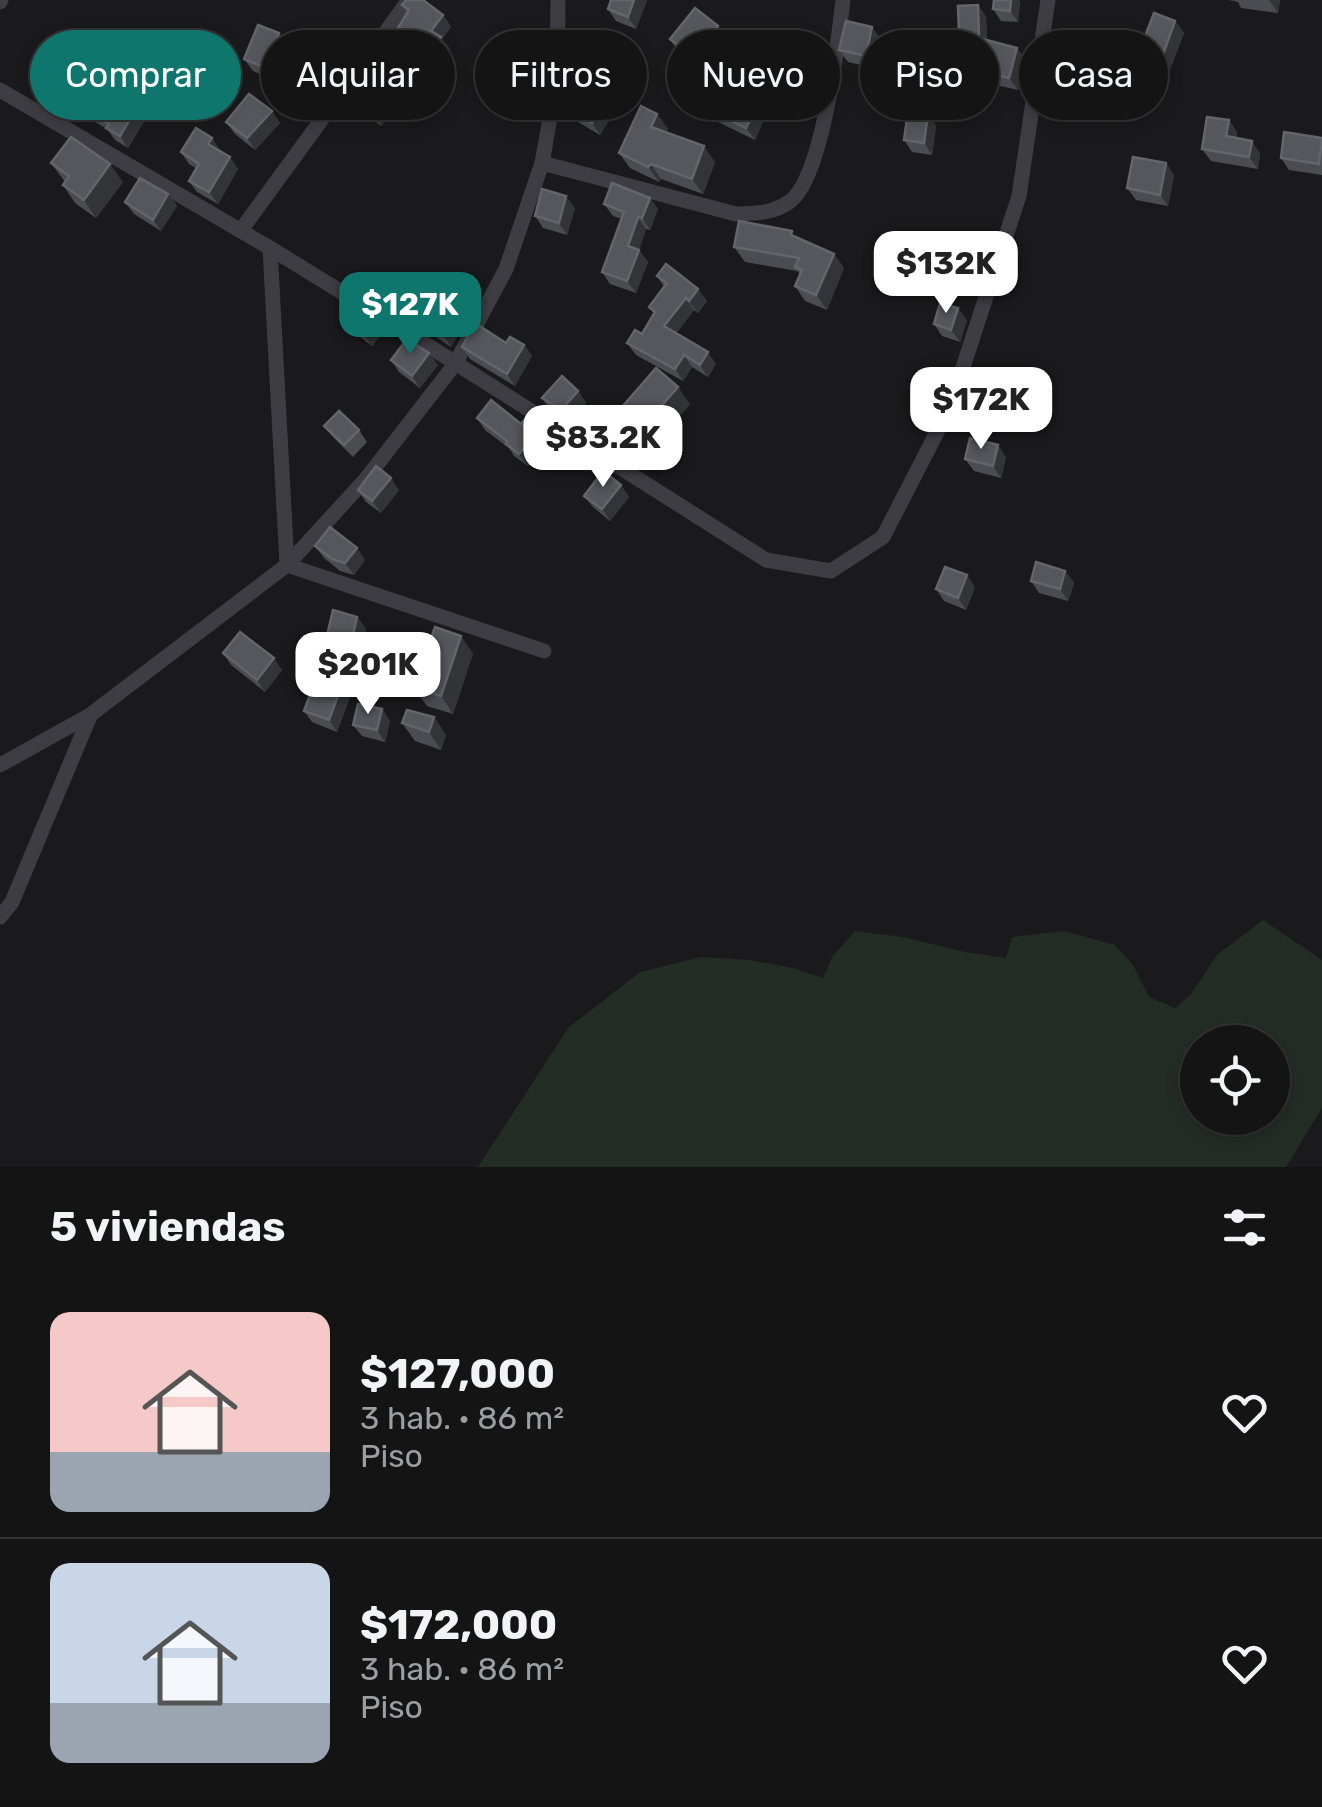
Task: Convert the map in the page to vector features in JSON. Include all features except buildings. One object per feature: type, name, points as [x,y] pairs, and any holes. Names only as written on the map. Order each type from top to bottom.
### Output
[{"type":"street","points":[[241,230],[409,0]]},
{"type":"street","points":[[0,765],[90,715],[287,565],[365,480],[455,364],[506,269],[542,163],[558,79],[558,0]]},
{"type":"street","points":[[542,163],[736,214],[768,213],[792,200],[810,171],[833,78],[843,0]]},
{"type":"street","points":[[0,90],[241,230],[766,560],[832,571],[883,537],[950,407],[1019,196],[1048,0]]},
{"type":"street","points":[[270,248],[287,565]]},
{"type":"street","points":[[287,565],[544,651]]},
{"type":"street","points":[[0,917],[12,902],[90,715]]},
{"type":"shaded area","points":[[1263,920],[1322,960],[1322,1108],[1286,1167],[478,1167],[568,1028],[640,972],[701,957],[749,960],[823,978],[832,957],[855,931],[1006,958],[1012,937],[1064,931],[1115,945],[1133,965],[1149,997],[1175,1008],[1191,994],[1217,955]]}]
